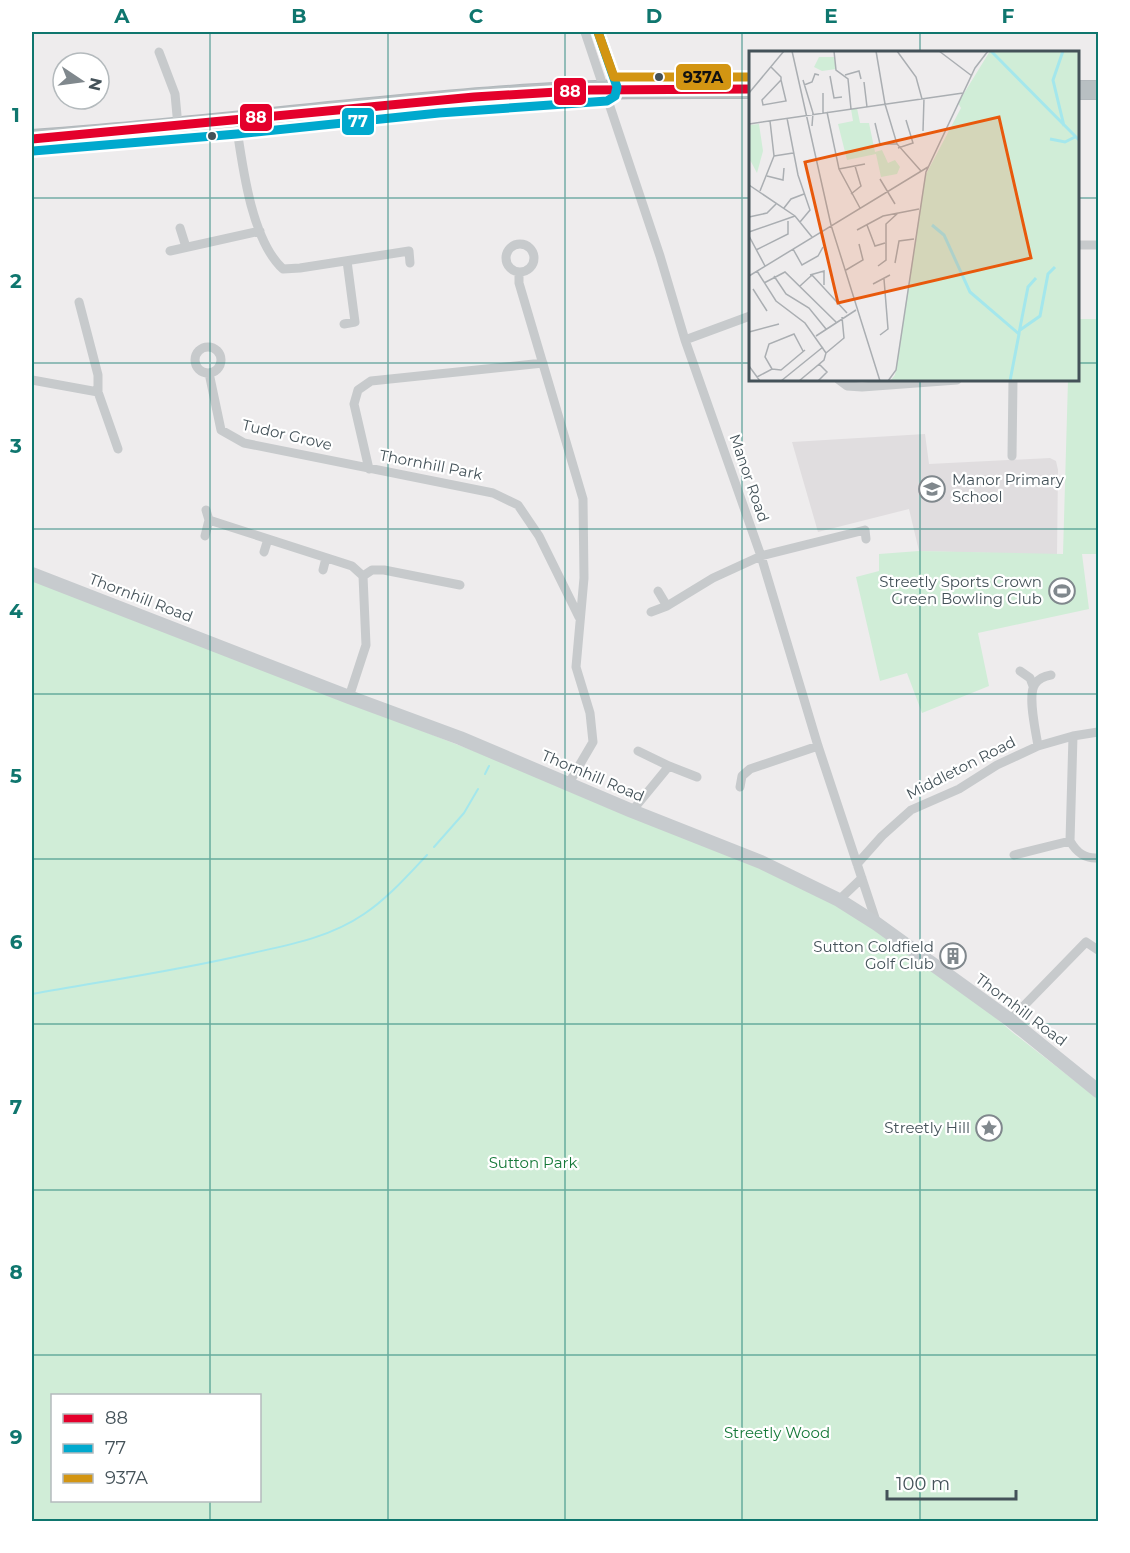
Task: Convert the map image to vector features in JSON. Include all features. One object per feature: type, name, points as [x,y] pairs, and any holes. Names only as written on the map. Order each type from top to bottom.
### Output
[{"type":"highway","points":[[32,139],[236,122],[438,101],[605,89],[749,89]]},
{"type":"highway","points":[[1079,90],[1098,90]]},
{"type":"main road","name":"Thornhill Road","points":[[32,574],[460,738],[632,811],[761,862],[839,900],[877,924],[1010,1020],[1098,1090]]},
{"type":"street","name":"Manor Road","points":[[585,32],[660,256],[685,340],[761,556],[818,746],[877,924]]},
{"type":"street","points":[[159,51],[176,94],[178,126]]},
{"type":"street","points":[[236,122],[244,179],[260,231],[273,260],[283,269],[409,252],[410,263]]},
{"type":"street","points":[[180,228],[186,247]]},
{"type":"street","points":[[170,251],[260,231]]},
{"type":"street","points":[[1079,245],[1098,245]]},
{"type":"street","points":[[345,324],[355,322],[347,261]]},
{"type":"street","name":"Thornhill Park","points":[[519,272],[519,283],[583,499],[584,578],[576,667],[590,713],[593,742],[569,783]]},
{"type":"street","points":[[80,302],[77,313],[98,375],[99,392],[110,438],[118,449]]},
{"type":"street","points":[[685,340],[749,316]]},
{"type":"street","name":"Thornhill Park","points":[[543,363],[370,381],[358,390],[354,404],[369,468],[493,493],[518,506],[539,536],[579,617]]},
{"type":"street","name":"Tudor Grove","points":[[209,373],[221,430],[230,437],[244,443],[369,468]]},
{"type":"street","points":[[32,380],[99,392]]},
{"type":"street","points":[[840,381],[847,386],[862,387],[943,381]]},
{"type":"street","points":[[1012,456],[1013,381]]},
{"type":"street","points":[[205,536],[207,515],[268,539],[352,566],[363,576],[366,645],[349,697]]},
{"type":"street","points":[[651,612],[667,606],[713,578],[761,556],[865,530],[866,539]]},
{"type":"street","points":[[264,552],[268,539]]},
{"type":"street","points":[[324,570],[326,558]]},
{"type":"street","points":[[363,576],[372,570],[384,570],[429,585],[460,585]]},
{"type":"street","points":[[658,591],[667,606]]},
{"type":"street","points":[[1020,671],[1030,678],[1033,686],[1032,702],[1038,746]]},
{"type":"street","points":[[1033,686],[1041,677],[1051,675]]},
{"type":"street","name":"Middleton Road","points":[[857,864],[882,836],[911,810],[959,789],[998,765],[1038,746],[1098,732]]},
{"type":"street","points":[[1073,736],[1070,841],[1075,850],[1082,855],[1098,858]]},
{"type":"street","points":[[740,787],[742,776],[750,769],[818,746]]},
{"type":"street","points":[[638,751],[697,777]]},
{"type":"street","points":[[632,811],[669,766]]},
{"type":"street","points":[[1014,855],[1070,841]]},
{"type":"street","points":[[839,900],[862,878]]},
{"type":"street","points":[[1010,1020],[1086,942],[1098,950]]},
{"type":"shaded area","name":"Manor Primary School","points":[[925,434],[929,464],[1050,458],[1056,461],[1058,470],[1057,555],[919,551],[909,509],[818,532],[792,442]]},
{"type":"green space","points":[[1079,319],[1098,319],[1098,554],[1082,554],[1089,609],[978,633],[989,686],[922,713],[907,673],[880,681],[856,577],[879,571],[879,554],[919,551],[1063,554],[1068,381],[1079,381]]},
{"type":"green space","name":"Sutton Park","points":[[32,578],[637,815],[810,890],[881,932],[958,985],[1012,1032],[1098,1099],[1098,1521],[32,1521]]},
{"type":"waterway","points":[[485,774],[489,766]]},
{"type":"waterway","points":[[434,847],[464,813],[478,789]]},
{"type":"waterway","points":[[32,994],[194,966],[308,940],[337,929],[373,908],[427,855]]},
{"type":"transit line","name":"77","points":[[33,151],[237,134],[439,113],[607,101],[615,96],[617,87],[598,32]]},
{"type":"transit line","name":"937A","points":[[598,32],[614,77],[749,77]]},
{"type":"transit line","name":"88","points":[[32,139],[474,97],[590,90],[749,89]]},
{"type":"place","name":"Manor Primary School","points":[[932,489]]},
{"type":"place","name":"Streetly Sports Crown Green Bowling Club","points":[[1062,591]]},
{"type":"place","name":"Sutton Coldfield Golf Club","points":[[953,956]]},
{"type":"place","name":"Streetly Hill","points":[[989,1128]]},
{"type":"park label","name":"Streetly Wood","points":[[777,1433]]}]
